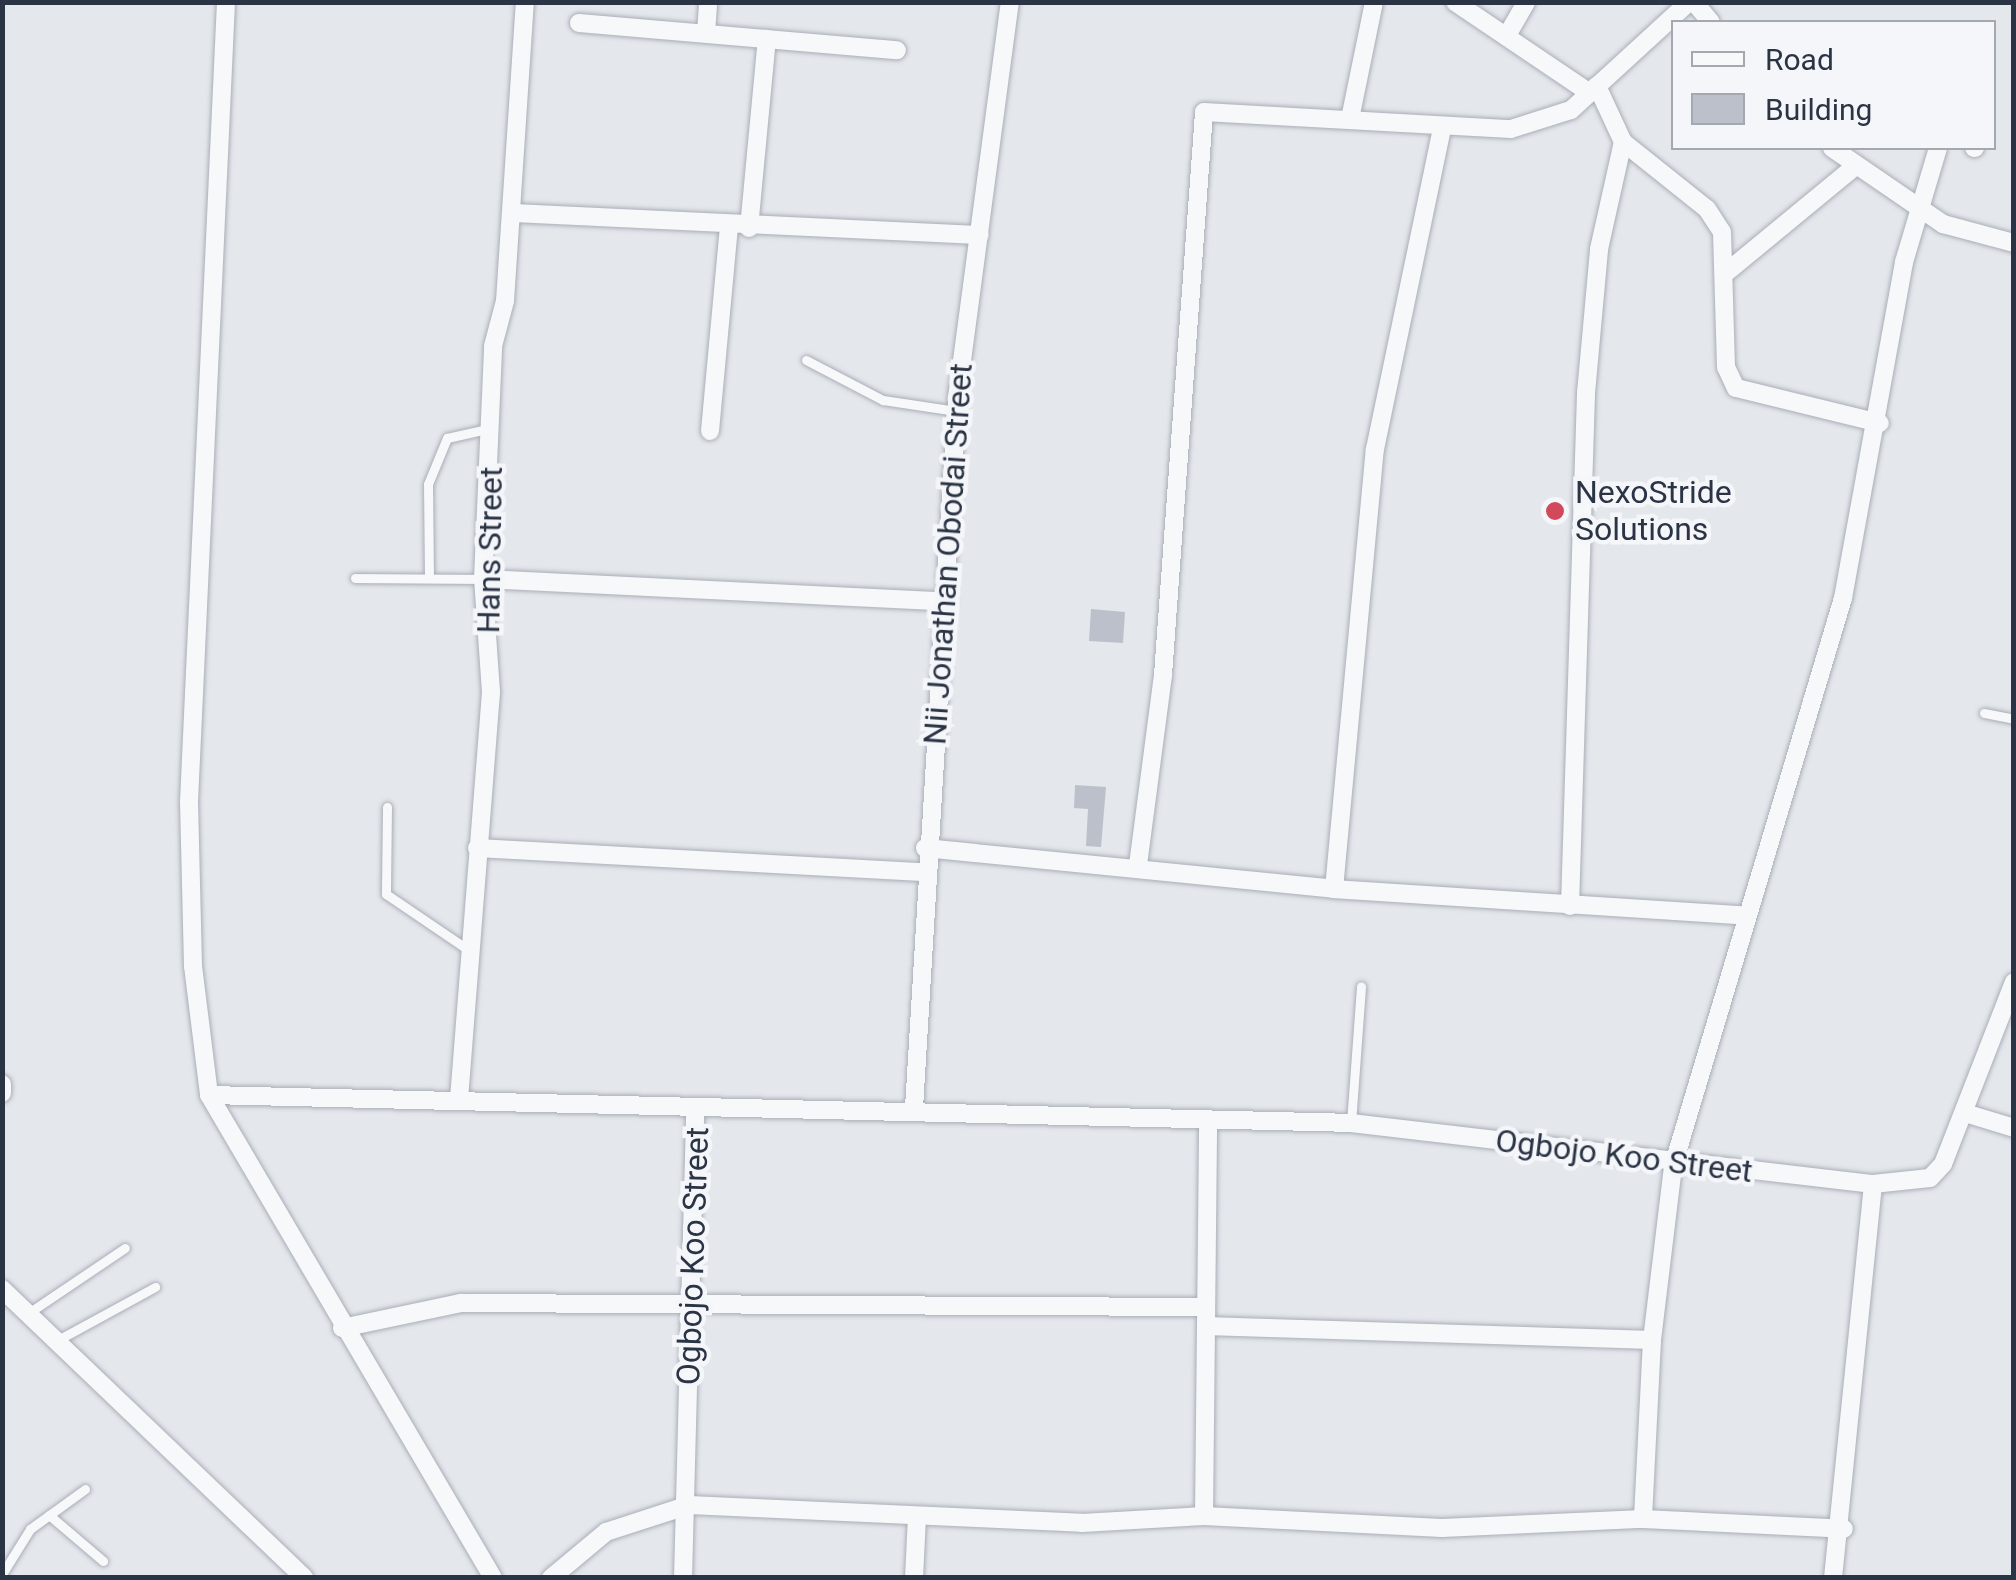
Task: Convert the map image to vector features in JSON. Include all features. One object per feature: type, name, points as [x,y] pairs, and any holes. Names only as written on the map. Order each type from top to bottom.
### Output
[{"type":"street","points":[[226,2],[189,802],[193,966],[209,1095],[342,1328],[493,1578]]},
{"type":"street","name":"Hans Street","points":[[459,1099],[467,950],[491,692],[483,578],[493,428],[493,346],[512,213],[525,2]]},
{"type":"street","points":[[706,33],[708,2]]},
{"type":"street","name":"Nii Jonathan Obodai Street","points":[[914,1108],[922,872],[946,602],[956,411],[1010,2]]},
{"type":"street","points":[[1351,114],[1374,2]]},
{"type":"street","points":[[1455,2],[1509,32],[1594,89],[1623,142],[1707,209],[1728,272],[1726,367],[1736,388],[1880,423]]},
{"type":"street","points":[[1509,32],[1526,2]]},
{"type":"street","points":[[1672,20],[1692,2],[1710,20]]},
{"type":"street","points":[[1138,865],[1163,674],[1198,124],[1214,107],[1351,114],[1442,128],[1511,130],[1571,110],[1671,21]]},
{"type":"street","points":[[579,23],[897,50]]},
{"type":"street","points":[[749,228],[767,39]]},
{"type":"street","points":[[1334,889],[1375,450],[1442,128]]},
{"type":"street","points":[[1570,906],[1586,393],[1599,249],[1623,142]]},
{"type":"street","points":[[1834,150],[1853,168],[1918,210],[2014,242]]},
{"type":"street","points":[[1643,1518],[1652,1340],[1673,1166],[1843,598],[1880,423],[1918,210],[1937,150]]},
{"type":"street","points":[[1728,272],[1853,168]]},
{"type":"street","points":[[512,213],[749,228],[979,235]]},
{"type":"street","points":[[710,431],[729,226]]},
{"type":"street","points":[[483,578],[946,602]]},
{"type":"street","points":[[477,848],[922,872]]},
{"type":"street","points":[[926,848],[1138,865],[1334,889],[1747,916]]},
{"type":"street","name":"Ogbojo Koo Street","points":[[682,1578],[689,1505],[695,1112],[914,1108],[1104,1120],[1350,1123],[1673,1166],[1872,1184],[1930,1178],[1965,1113],[2011,994]]},
{"type":"street","points":[[2,1084],[2,1093]]},
{"type":"street","points":[[209,1095],[459,1099],[695,1112]]},
{"type":"street","points":[[1965,1113],[2014,1128]]},
{"type":"street","points":[[1204,1516],[1208,1121]]},
{"type":"street","points":[[1833,1578],[1844,1530],[1872,1184]]},
{"type":"street","points":[[11,1303],[304,1578]]},
{"type":"street","points":[[342,1328],[461,1303],[1206,1316],[1652,1340]]},
{"type":"street","points":[[550,1578],[606,1532],[689,1505],[917,1516],[1204,1516],[1442,1528],[1643,1518],[1844,1530]]},
{"type":"street","points":[[914,1578],[917,1516]]},
{"type":"lane","points":[[806,360],[883,400],[956,411]]},
{"type":"lane","points":[[429,578],[428,484],[447,438],[493,428]]},
{"type":"lane","points":[[355,578],[483,578]]},
{"type":"lane","points":[[1984,713],[2014,720]]},
{"type":"lane","points":[[386,808],[386,894],[467,950]]},
{"type":"lane","points":[[1350,1123],[1361,986]]},
{"type":"lane","points":[[11,1303],[126,1248]]},
{"type":"lane","points":[[56,1342],[154,1287]]},
{"type":"lane","points":[[2,1574],[14,1546],[85,1489]]},
{"type":"lane","points":[[49,1515],[103,1561]]},
{"type":"building","points":[[1091,609],[1125,612],[1123,643],[1089,641]]},
{"type":"building","points":[[1075,785],[1106,787],[1101,847],[1086,846],[1088,809],[1074,808]]},
{"type":"place","name":"NexoStride Solutions","points":[[1555,511]]}]
